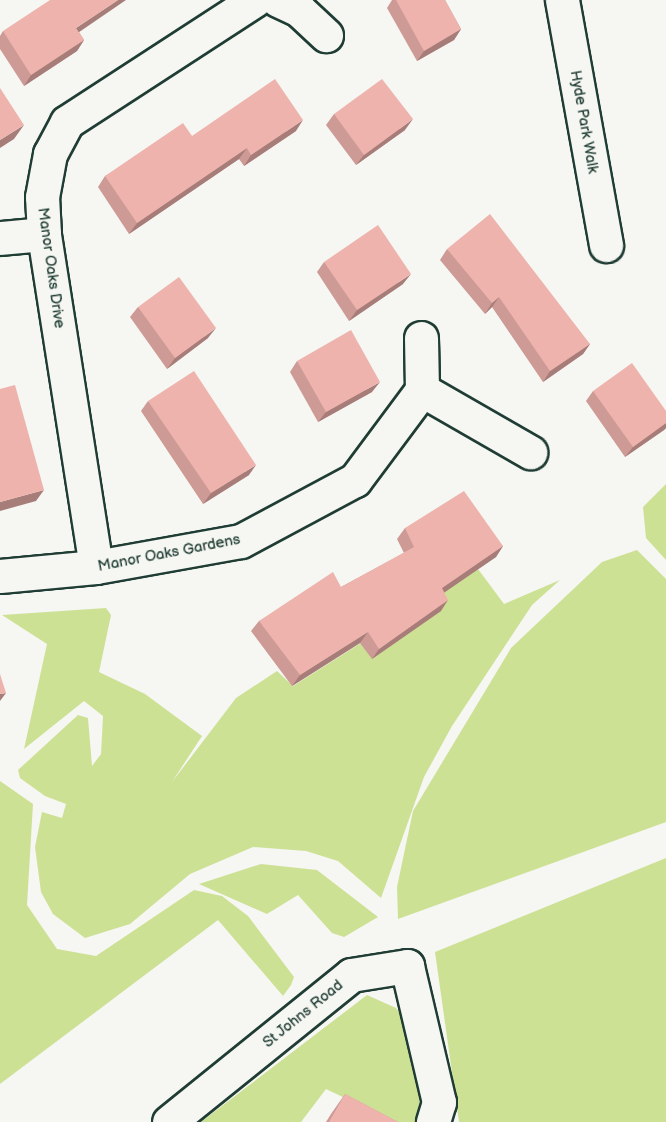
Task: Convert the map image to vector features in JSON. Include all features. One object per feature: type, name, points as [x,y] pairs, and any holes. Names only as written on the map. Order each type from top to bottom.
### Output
[{"type":"street","name":"Manor Oaks Drive","points":[[96,567],[44,234],[42,197],[50,154],[67,122],[255,0]]},
{"type":"street","points":[[278,0],[299,10],[326,35]]},
{"type":"street","name":"Hyde Park Walk","points":[[562,0],[606,245]]},
{"type":"street","points":[[0,238],[44,234]]},
{"type":"street","points":[[421,338],[422,390],[530,452]]},
{"type":"street","name":"Manor Oaks Gardens","points":[[0,576],[96,567],[241,541],[355,480],[422,390]]},
{"type":"street","name":"St Johns Road","points":[[169,1122],[351,975],[407,966],[439,1102],[433,1122]]},
{"type":"green space","points":[[666,484],[666,560],[646,538],[643,507]]},
{"type":"green space","points":[[637,550],[666,579],[666,822],[398,919],[397,887],[413,811],[511,648],[602,562]]},
{"type":"green space","points":[[478,569],[504,604],[560,580],[532,605],[452,726],[424,777],[381,898],[338,861],[306,851],[253,847],[190,874],[130,924],[85,938],[53,914],[41,892],[35,847],[42,812],[62,818],[66,804],[45,796],[20,778],[18,770],[78,715],[88,718],[92,766],[101,754],[103,716],[84,701],[24,749],[47,644],[2,615],[106,608],[111,615],[99,672],[145,694],[202,736],[172,782],[236,698],[277,671],[293,686]]},
{"type":"green space","points":[[0,781],[33,804],[27,905],[57,949],[96,956],[194,890],[222,896],[248,916],[294,977],[283,996],[218,920],[0,1084]]},
{"type":"green space","points":[[666,858],[666,1122],[459,1122],[435,952]]},
{"type":"green space","points":[[261,864],[317,870],[378,917],[344,937],[332,933],[298,895],[267,914],[199,884]]},
{"type":"green space","points":[[367,995],[396,1008],[407,1023],[430,1122],[395,1122],[326,1089],[301,1122],[201,1122]]},
{"type":"building","points":[[50,0],[118,0],[76,28],[84,40],[31,75],[3,31]]},
{"type":"building","points":[[396,0],[445,0],[461,29],[424,51]]},
{"type":"building","points":[[275,79],[303,120],[251,155],[247,148],[137,223],[105,176],[183,123],[192,136]]},
{"type":"building","points":[[382,79],[413,119],[364,155],[334,114]]},
{"type":"building","points":[[0,88],[24,125],[0,140]]},
{"type":"building","points":[[490,214],[590,344],[550,371],[499,297],[492,303],[447,249]]},
{"type":"building","points":[[378,225],[411,274],[357,310],[324,262]]},
{"type":"building","points":[[179,277],[216,328],[175,358],[138,307]]},
{"type":"building","points":[[351,330],[380,382],[326,412],[297,361]]},
{"type":"building","points":[[632,363],[666,411],[666,423],[633,447],[593,391]]},
{"type":"building","points":[[194,371],[256,465],[211,493],[148,401]]},
{"type":"building","points":[[15,385],[44,490],[0,502],[0,389]]},
{"type":"building","points":[[464,491],[503,546],[442,588],[448,600],[379,649],[368,632],[300,675],[259,621],[333,572],[341,587],[414,547],[405,528]]},
{"type":"building","points":[[0,674],[6,693],[0,694]]},
{"type":"building","points":[[345,1094],[398,1122],[329,1122]]}]
